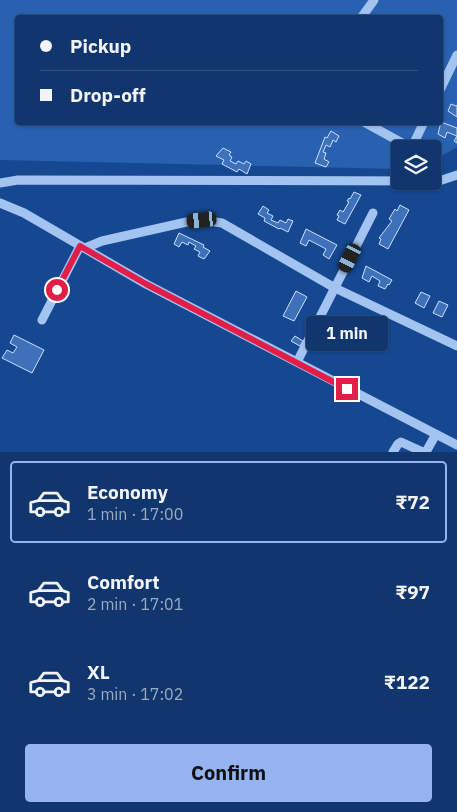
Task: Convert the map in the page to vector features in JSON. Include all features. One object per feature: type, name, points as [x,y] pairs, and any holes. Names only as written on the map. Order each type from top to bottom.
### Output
[{"type":"lane","points":[[363,15],[374,0]]},
{"type":"lane","points":[[443,84],[457,55]]},
{"type":"lane","points":[[369,125],[396,140]]},
{"type":"lane","points":[[416,140],[423,125]]},
{"type":"lane","points":[[441,180],[457,175]]},
{"type":"lane","points":[[0,183],[18,180],[391,182]]},
{"type":"lane","points":[[0,203],[24,213],[146,284],[457,444]]},
{"type":"lane","points":[[297,362],[373,213]]},
{"type":"lane","points":[[42,320],[83,247],[191,221],[213,221],[222,223],[335,288],[457,346]]},
{"type":"lane","points":[[393,452],[401,442],[425,452],[436,434]]},
{"type":"shaded area","points":[[0,0],[457,0],[457,147],[441,156],[441,140],[391,140],[391,169],[0,160]]},
{"type":"building","points":[[451,104],[457,105],[457,117],[448,111]]},
{"type":"building","points":[[443,123],[457,128],[457,136],[447,132],[445,138],[438,134],[440,125],[443,125]]},
{"type":"building","points":[[331,131],[339,136],[336,142],[333,140],[330,147],[326,145],[323,152],[326,153],[324,159],[329,162],[326,167],[315,163],[325,137],[327,138]]},
{"type":"building","points":[[223,148],[231,152],[229,155],[232,157],[230,161],[236,164],[238,161],[244,164],[246,161],[251,164],[247,174],[239,169],[237,172],[222,164],[224,160],[216,156]]},
{"type":"building","points":[[354,192],[361,195],[345,224],[337,220],[339,216],[337,215],[340,210],[343,212],[349,202],[347,201]]},
{"type":"building","points":[[400,205],[409,210],[388,249],[379,244],[381,239],[379,238],[392,221],[389,219],[395,209],[397,211]]},
{"type":"building","points":[[263,206],[269,210],[267,213],[273,216],[271,220],[278,223],[280,220],[286,223],[288,219],[293,221],[288,232],[264,221],[265,218],[258,214]]},
{"type":"building","points":[[306,229],[337,245],[329,259],[323,255],[326,249],[309,240],[306,246],[300,243]]},
{"type":"building","points":[[179,233],[204,245],[203,247],[210,251],[204,259],[198,256],[200,252],[194,249],[196,246],[189,242],[188,245],[182,242],[179,247],[174,244]]},
{"type":"building","points":[[366,266],[392,280],[385,289],[378,286],[380,281],[372,276],[369,282],[362,278]]},
{"type":"building","points":[[296,291],[307,297],[294,321],[283,316]]},
{"type":"building","points":[[421,292],[430,296],[424,308],[415,303]]},
{"type":"building","points":[[439,301],[448,305],[442,317],[433,313]]},
{"type":"building","points":[[14,335],[44,350],[32,373],[2,358],[7,350],[13,353],[17,347],[10,343]]},
{"type":"building","points":[[295,336],[303,341],[300,346],[291,341]]},
{"type":"route","points":[[57,290],[80,246],[146,284],[347,389]]}]
